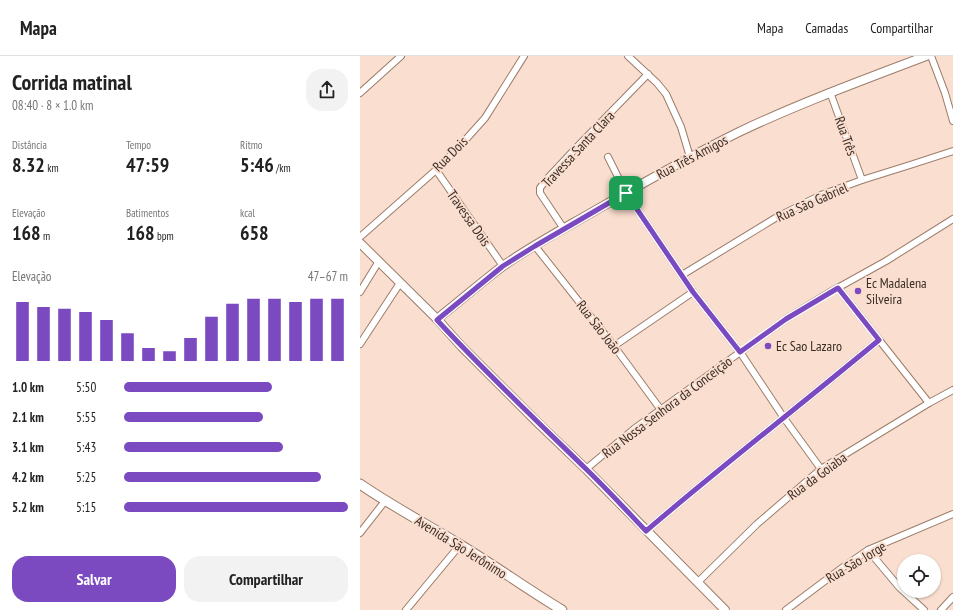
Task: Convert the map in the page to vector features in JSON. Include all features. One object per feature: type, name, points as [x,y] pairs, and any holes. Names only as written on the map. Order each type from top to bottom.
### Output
[{"type":"main road","name":"Avenida São Jerônimo","points":[[360,484],[385,501],[460,544],[562,610]]},
{"type":"street","points":[[360,93],[401,56]]},
{"type":"street","name":"Rua Dois","points":[[360,237],[436,170],[459,147],[485,118],[524,56]]},
{"type":"street","points":[[628,56],[648,74],[666,94],[681,127],[690,157]]},
{"type":"street","name":"Rua Três Amigos","points":[[437,320],[503,266],[564,228],[690,157],[739,132],[830,92],[926,56]]},
{"type":"street","points":[[931,56],[945,93],[953,121]]},
{"type":"street","name":"Travessa Santa Clara","points":[[564,228],[540,193],[540,188],[575,149],[648,74]]},
{"type":"street","name":"Rua Três","points":[[830,92],[862,180]]},
{"type":"street","name":"Rua São Gabriel","points":[[682,275],[776,217],[821,195],[862,180],[953,151]]},
{"type":"street","points":[[608,156],[626,193],[693,292],[740,352],[784,418],[821,469]]},
{"type":"street","name":"Travessa Dois","points":[[436,170],[503,266]]},
{"type":"street","name":"Rua Nossa Senhora da Conceição","points":[[586,469],[634,429],[786,319],[886,261],[953,219]]},
{"type":"street","points":[[360,243],[380,261],[461,346],[586,469],[725,610]]},
{"type":"street","name":"Rua São João","points":[[535,246],[614,346],[661,410]]},
{"type":"street","points":[[360,292],[380,261]]},
{"type":"street","points":[[360,344],[400,282]]},
{"type":"street","points":[[838,288],[929,404]]},
{"type":"street","points":[[614,346],[693,292]]},
{"type":"street","points":[[646,531],[879,340]]},
{"type":"street","name":"Rua da Goiaba","points":[[698,582],[757,524],[821,469],[953,390]]},
{"type":"street","points":[[360,533],[385,501]]},
{"type":"street","name":"Rua São Jorge","points":[[786,610],[868,550],[953,514]]},
{"type":"street","points":[[406,610],[460,544]]},
{"type":"street","points":[[868,550],[899,587],[924,610]]},
{"type":"street","points":[[941,610],[953,597]]},
{"type":"place","name":"Ec Madalena Silveira","points":[[858,291]]},
{"type":"place","name":"Ec Sao Lazaro","points":[[768,346]]},
{"type":"route","points":[[626,193],[693,292],[740,352],[786,319],[838,288],[879,340],[738,454],[646,531],[586,469],[461,346],[437,320],[503,266],[564,228],[626,193]]}]
